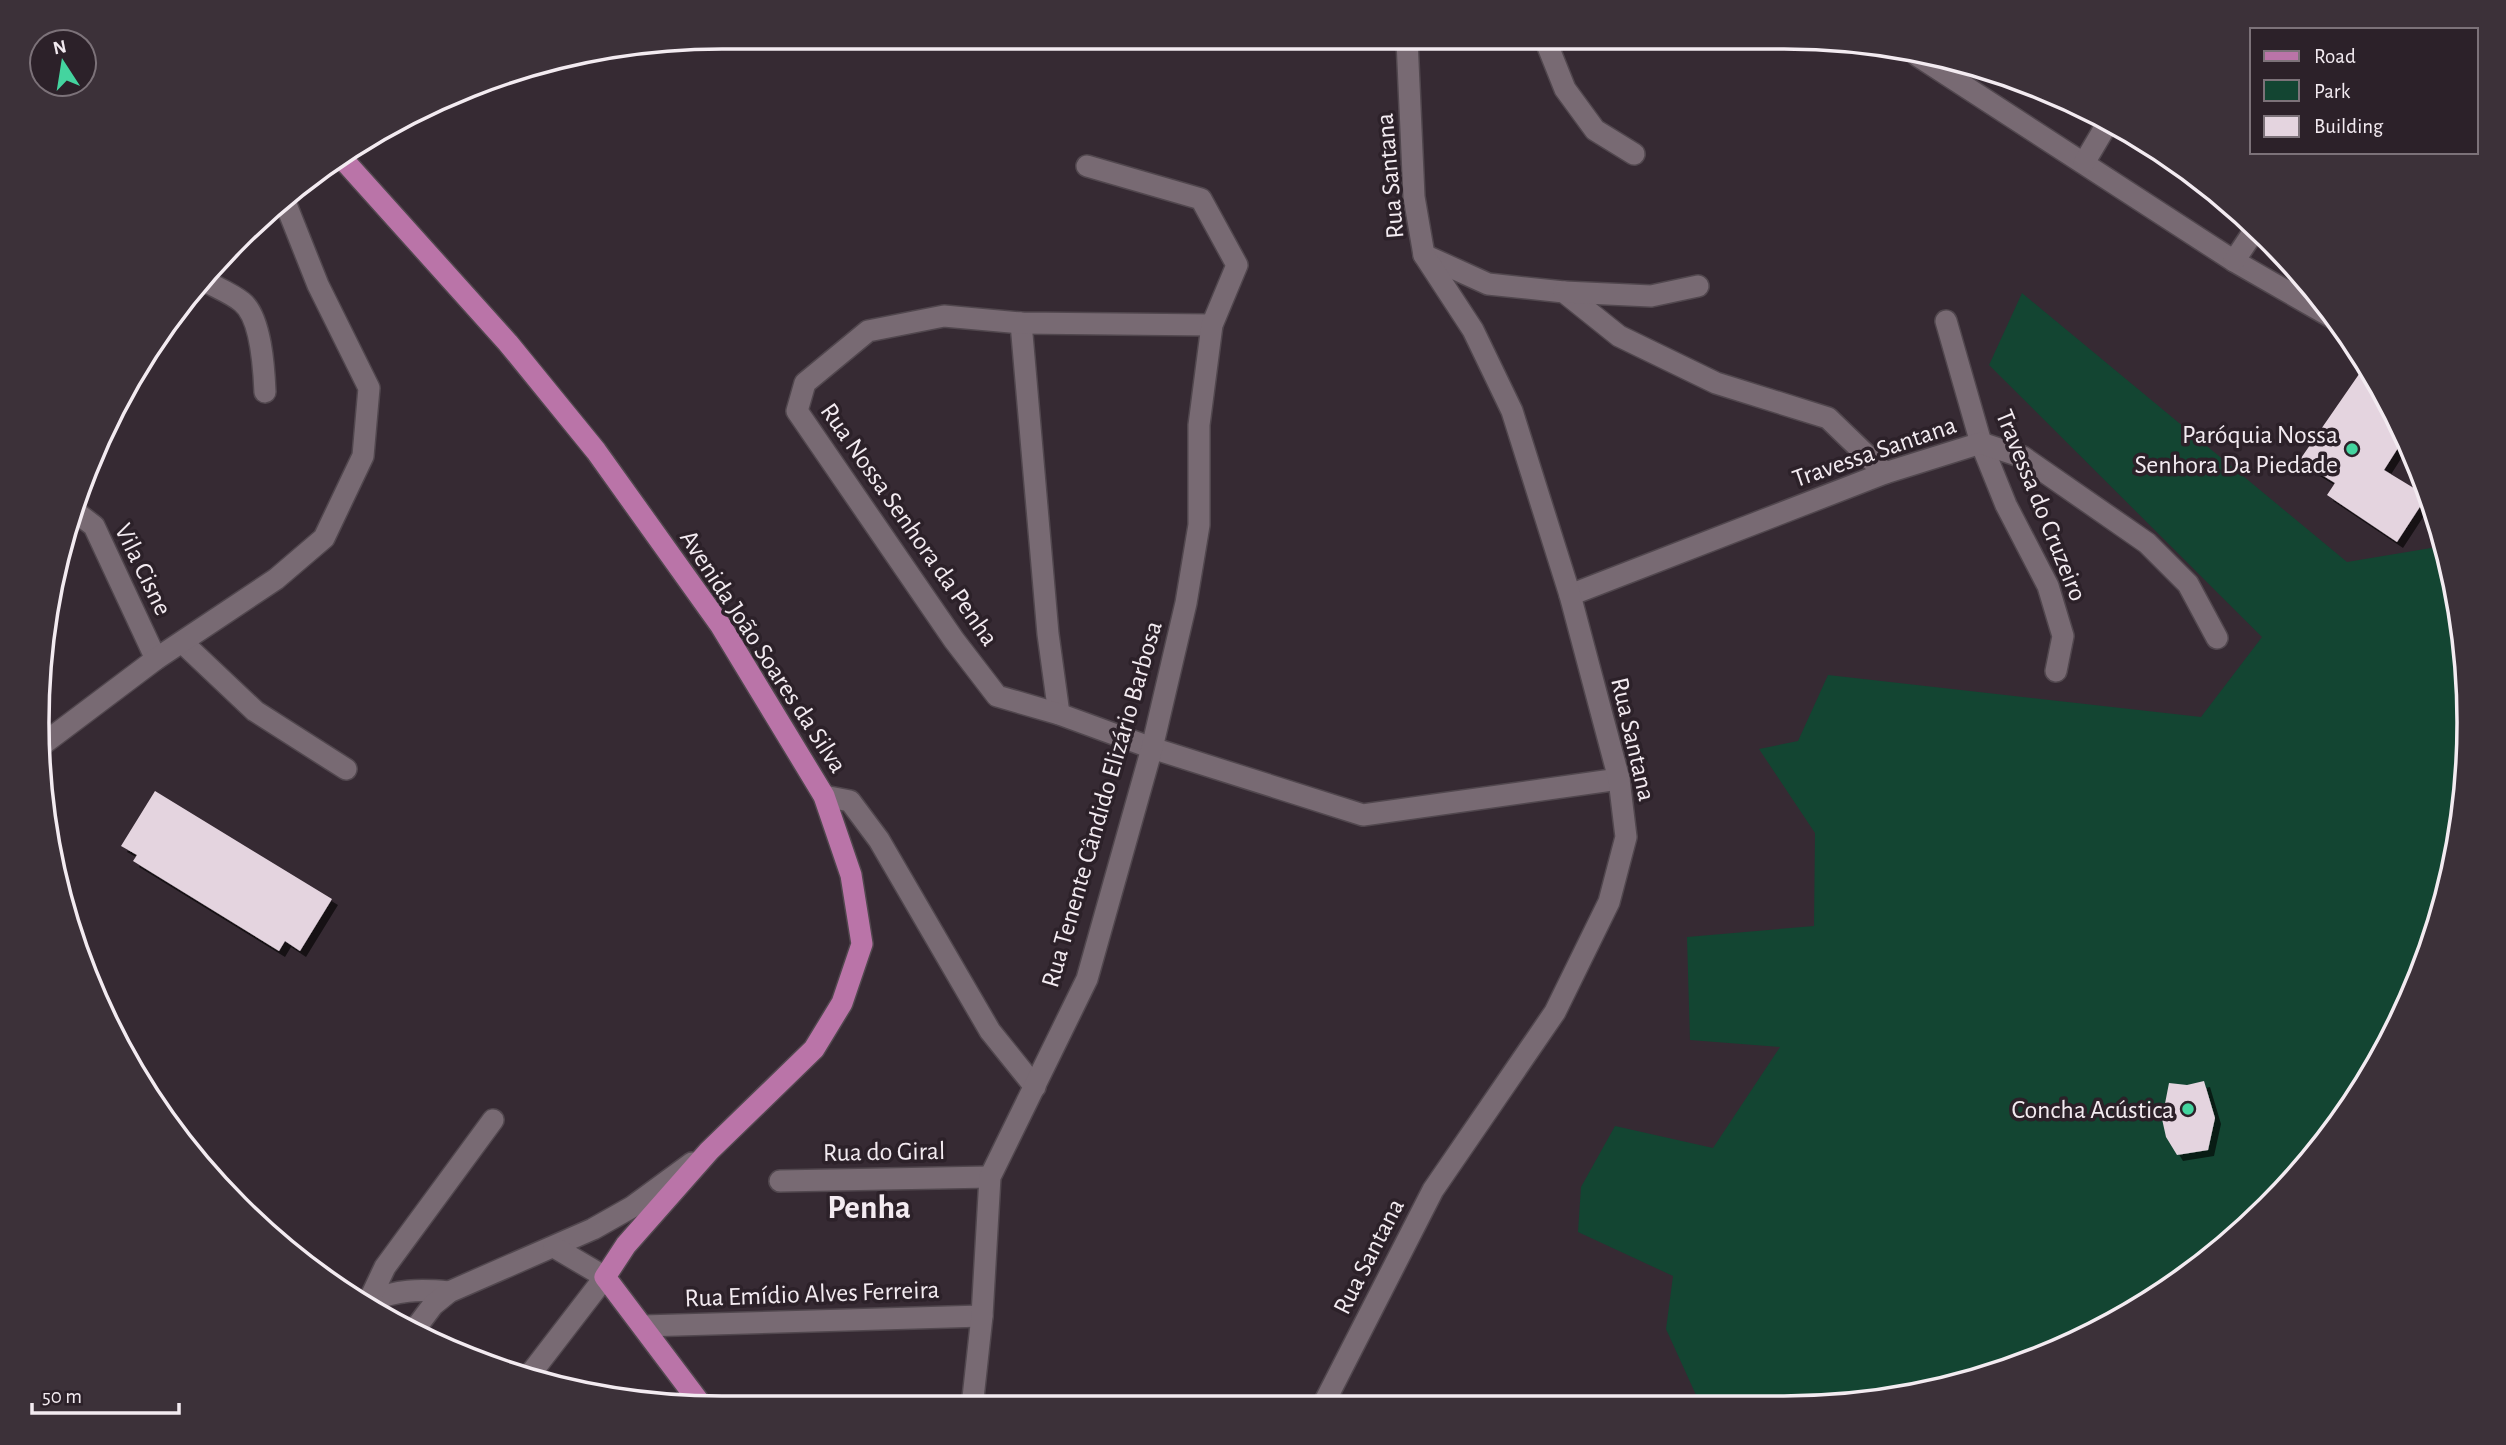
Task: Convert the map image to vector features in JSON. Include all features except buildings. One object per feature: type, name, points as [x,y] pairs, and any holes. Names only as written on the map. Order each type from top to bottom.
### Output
[{"type":"main road","name":"Avenida João Soares da Silva","points":[[347,164],[508,343],[596,451],[721,626],[824,796],[852,875],[862,943],[842,1003],[814,1049],[709,1151],[626,1245],[605,1277]]},
{"type":"main road","points":[[605,1277],[694,1395]]},
{"type":"street","name":"Rua Santana","points":[[1328,1396],[1433,1190],[1555,1012],[1609,902],[1626,837],[1619,779],[1570,595],[1512,411],[1474,330],[1424,255],[1414,197],[1407,49]]},
{"type":"street","points":[[1549,49],[1565,89],[1595,130],[1634,154]]},
{"type":"street","points":[[1937,67],[2235,261],[2313,306]]},
{"type":"street","points":[[2084,163],[2103,130]]},
{"type":"street","name":"Rua Tenente Cândido Elizário Barbosa","points":[[973,1396],[982,1316],[990,1177],[1087,979],[1152,748],[1186,603],[1199,525],[1199,425],[1212,324],[1237,265],[1201,199],[1087,166]]},
{"type":"street","points":[[49,739],[156,659],[276,579],[324,538],[363,456],[369,388],[318,285],[288,208]]},
{"type":"street","points":[[2235,261],[2250,237]]},
{"type":"street","points":[[1424,255],[1488,284],[1564,292],[1651,296],[1698,286]]},
{"type":"street","points":[[211,284],[243,302],[249,310],[258,335],[264,366],[265,392]]},
{"type":"street","points":[[1564,292],[1619,336],[1716,383],[1828,418],[1885,473]]},
{"type":"street","name":"Rua Nossa Senhora da Penha","points":[[1212,324],[1021,323],[944,316],[868,331],[804,383],[797,411],[954,640],[997,695],[1152,748],[1363,814],[1619,779]]},
{"type":"street","name":"Travessa do Cruzeiro","points":[[1946,321],[1980,443],[2006,505],[2048,586],[2063,636],[2056,671]]},
{"type":"street","points":[[1021,323],[1048,634],[1059,714]]},
{"type":"street","name":"Travessa Santana","points":[[1570,595],[1885,473],[1980,443],[2023,457],[2147,543],[2188,584],[2217,638]]},
{"type":"street","name":"Vila Cisne","points":[[82,517],[94,526],[156,659]]},
{"type":"street","points":[[183,643],[255,711],[346,769]]},
{"type":"street","points":[[824,796],[850,801],[879,840],[990,1031],[1035,1087]]},
{"type":"street","points":[[370,1296],[385,1267],[493,1120]]},
{"type":"street","points":[[419,1324],[433,1305],[449,1292],[554,1247],[632,1207],[709,1151]]},
{"type":"street","name":"Rua do Giral","points":[[780,1181],[990,1177]]},
{"type":"street","points":[[554,1247],[605,1277]]},
{"type":"street","name":"Avenida João Soares da Silva","points":[[534,1369],[605,1277]]},
{"type":"street","points":[[376,1300],[397,1291],[418,1289],[449,1292]]},
{"type":"street","name":"Rua Emídio Alves Ferreira","points":[[643,1326],[982,1316]]},
{"type":"green space","points":[[2022,293],[2347,562],[2434,548],[2451,635],[2457,722],[2451,810],[2434,897],[2406,980],[2388,1020],[2367,1059],[2318,1133],[2260,1199],[2228,1229],[2158,1282],[2081,1327],[2041,1345],[1958,1373],[1915,1383],[1828,1395],[1695,1396],[1666,1329],[1673,1276],[1578,1232],[1581,1187],[1615,1126],[1713,1148],[1780,1047],[1690,1040],[1687,937],[1814,926],[1815,833],[1759,749],[1798,741],[1828,675],[2201,717],[2262,637],[1989,365]]},
{"type":"place","name":"Paróquia Nossa Senhora Da Piedade","points":[[2352,449]]},
{"type":"place","name":"Concha Acústica","points":[[2188,1109]]},
{"type":"district","name":"Penha","points":[[869,1206]]}]
